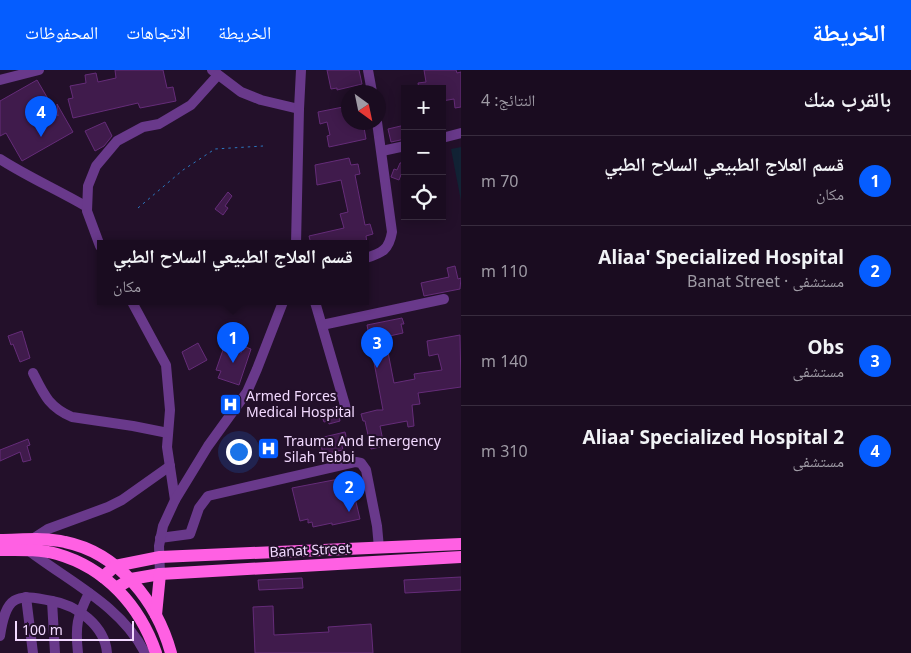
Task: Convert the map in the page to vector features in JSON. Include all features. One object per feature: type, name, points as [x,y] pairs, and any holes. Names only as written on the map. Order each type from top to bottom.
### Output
[{"type":"main road","points":[[0,540],[29,545],[72,559],[103,577],[131,602],[144,622],[156,653]]},
{"type":"main road","points":[[0,550],[63,541],[94,551],[131,579],[144,595],[156,615],[171,653]]},
{"type":"main road","name":"Banat Street","points":[[115,566],[160,557],[461,544]]},
{"type":"main road","name":"Banat Street","points":[[131,579],[160,574],[461,557]]},
{"type":"main road","points":[[103,577],[115,566]]},
{"type":"main road","points":[[156,615],[160,574]]},
{"type":"main road","points":[[116,588],[131,579]]},
{"type":"street","points":[[0,80],[39,70]]},
{"type":"street","points":[[296,240],[301,70]]},
{"type":"street","points":[[368,70],[371,85]]},
{"type":"street","points":[[97,240],[92,228],[87,207],[88,186],[96,166],[117,141],[143,127],[159,124],[191,105],[215,72],[241,92],[262,100],[299,108]]},
{"type":"street","points":[[369,257],[381,253],[390,244],[392,232],[378,130]]},
{"type":"street","points":[[446,137],[461,133]]},
{"type":"street","points":[[382,151],[401,147]]},
{"type":"street","points":[[0,160],[26,176],[87,207]]},
{"type":"street","points":[[322,325],[444,299]]},
{"type":"street","points":[[134,305],[166,365],[170,410],[167,447],[175,500]]},
{"type":"street","points":[[160,574],[160,538],[175,500],[208,446],[246,392],[258,369],[282,305]]},
{"type":"street","points":[[316,305],[347,412]]},
{"type":"street","points":[[33,373],[45,396],[54,408],[64,414],[72,417],[168,433]]},
{"type":"street","points":[[160,538],[190,534],[199,508],[208,496],[356,462],[361,463],[366,470],[377,526],[378,548]]},
{"type":"street","points":[[145,653],[131,630],[89,593],[29,545],[48,529],[122,500],[170,466]]},
{"type":"street","points":[[78,653],[75,630],[79,613],[89,593]]},
{"type":"street","points":[[0,636],[9,605],[17,598],[26,597],[52,601],[64,603],[89,619],[102,635],[107,653]]},
{"type":"street","points":[[26,597],[33,653]]},
{"type":"street","points":[[52,601],[55,653]]},
{"type":"path","points":[[138,208],[183,170],[215,149],[263,146]]},
{"type":"shaded area","points":[[461,147],[461,201],[451,149]]},
{"type":"building","points":[[115,70],[163,70],[167,88],[173,87],[176,101],[140,108],[138,103],[73,118],[68,99],[73,98],[70,86],[86,83],[85,75],[96,73],[98,82],[116,78]]},
{"type":"building","points":[[327,70],[359,70],[362,84],[341,85],[341,89],[331,89]]},
{"type":"building","points":[[424,70],[456,70],[457,73],[461,72],[461,107],[455,108],[454,99],[446,100],[446,85],[418,85],[418,83],[426,82]]},
{"type":"building","points":[[37,80],[58,116],[57,104],[73,132],[22,161],[6,133],[0,136],[0,101]]},
{"type":"building","points":[[341,107],[341,130],[364,130],[366,139],[329,147],[327,136],[330,135],[327,122],[320,124],[318,112]]},
{"type":"building","points":[[105,122],[112,136],[104,146],[95,151],[85,131]]},
{"type":"building","points":[[401,126],[401,140],[391,142],[388,129]]},
{"type":"building","points":[[349,158],[351,165],[358,164],[360,174],[355,175],[365,225],[370,224],[373,234],[366,236],[367,240],[310,240],[309,236],[344,228],[340,214],[348,212],[341,180],[317,185],[315,165]]},
{"type":"building","points":[[400,163],[401,175],[399,180],[391,177],[394,169],[397,170]]},
{"type":"building","points":[[228,192],[232,196],[225,206],[228,208],[223,215],[215,209]]},
{"type":"building","points":[[455,266],[458,279],[461,278],[460,289],[424,296],[421,283],[449,277],[447,268]]},
{"type":"building","points":[[402,318],[404,324],[401,324],[403,333],[385,337],[394,383],[415,379],[414,374],[442,370],[438,354],[429,356],[427,341],[460,335],[461,387],[418,393],[420,404],[412,405],[414,426],[408,427],[407,421],[380,426],[384,446],[371,449],[365,421],[363,421],[361,414],[383,410],[367,325]]},
{"type":"building","points":[[22,331],[30,358],[20,362],[8,336]]},
{"type":"building","points":[[198,343],[207,360],[189,370],[182,352]]},
{"type":"building","points":[[243,346],[251,349],[239,385],[218,378],[221,371],[216,370],[224,347],[241,353]]},
{"type":"building","points":[[337,407],[340,421],[329,424],[328,421],[324,422],[320,411]]},
{"type":"building","points":[[345,432],[347,440],[341,441],[343,450],[323,454],[321,445],[326,444],[324,437]]},
{"type":"building","points":[[28,439],[30,445],[27,446],[31,460],[23,462],[20,452],[0,461],[0,450]]},
{"type":"building","points":[[344,478],[346,487],[352,485],[360,519],[313,527],[312,522],[308,523],[308,519],[300,521],[292,488]]},
{"type":"building","points":[[461,577],[461,590],[405,593],[404,580]]},
{"type":"building","points":[[302,578],[303,588],[259,590],[258,580]]},
{"type":"building","points":[[273,606],[274,635],[329,632],[328,627],[371,624],[373,653],[255,653],[253,607]]},
{"type":"place","name":"Aliaa' Specialized Hospital 2","points":[[41,137]]},
{"type":"place","name":"قسم العلاج الطبيعي السلاح الطبي","points":[[233,363]]},
{"type":"place","name":"Obs","points":[[377,368]]},
{"type":"place","name":"Armed Forces Medical Hospital","points":[[230,404]]},
{"type":"place","name":"Trauma And Emergency Silah Tebbi","points":[[268,449]]},
{"type":"place","name":"Aliaa' Specialized Hospital","points":[[349,512]]}]
